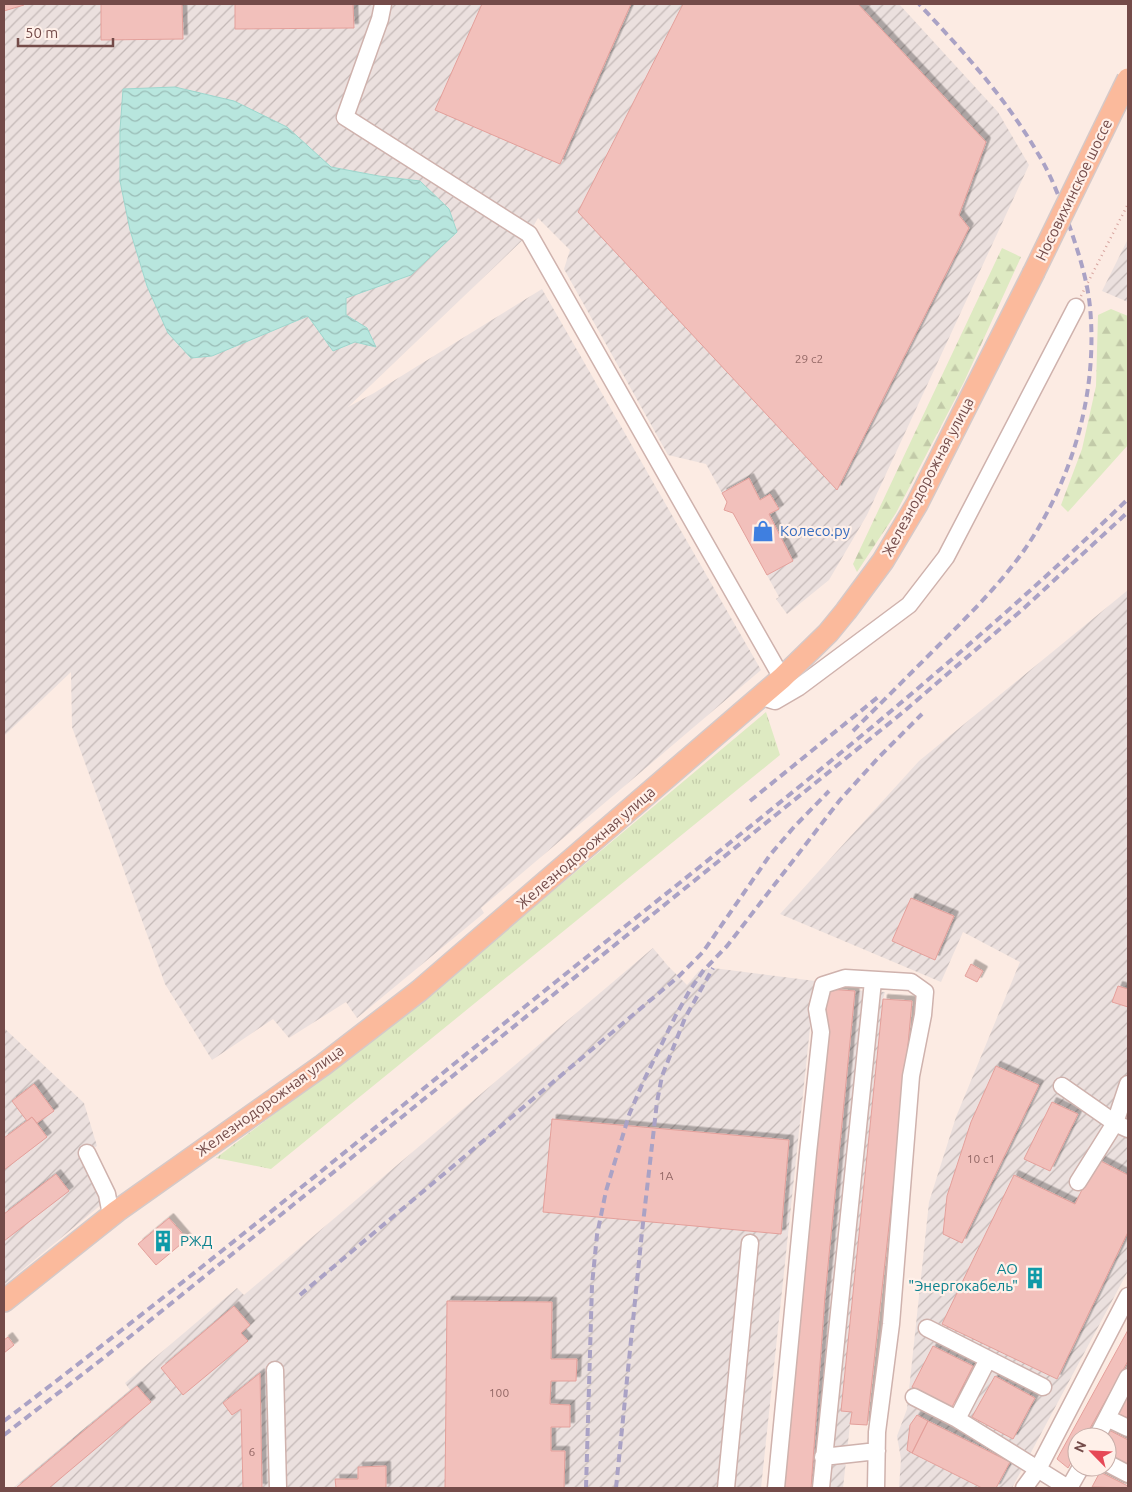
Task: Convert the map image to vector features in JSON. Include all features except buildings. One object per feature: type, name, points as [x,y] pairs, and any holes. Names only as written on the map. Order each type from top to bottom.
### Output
[{"type":"main road","name":"Носовихинское шоссе","points":[[1033,274],[1128,80]]},
{"type":"main road","name":"Железнодорожная улица","points":[[4,1301],[111,1215],[323,1065],[419,991],[762,697],[828,633],[846,612],[883,561],[917,504],[1033,274]]},
{"type":"street","points":[[383,4],[380,19],[345,117],[529,234],[782,678]]},
{"type":"street","points":[[762,697],[776,701],[799,687],[909,605],[946,558],[1076,307]]},
{"type":"street","points":[[776,1488],[821,1032],[817,1009],[823,984],[845,978],[911,982],[925,992],[923,1015],[911,1076],[891,1324],[877,1432],[876,1488]]},
{"type":"street","points":[[821,1488],[873,980]]},
{"type":"street","points":[[1078,1182],[1122,1126],[1128,1084]]},
{"type":"street","points":[[1062,1086],[1122,1126]]},
{"type":"street","points":[[86,1153],[107,1194],[111,1215]]},
{"type":"street","points":[[726,1488],[750,1243]]},
{"type":"street","points":[[1024,1488],[1038,1469],[1128,1296]]},
{"type":"street","points":[[927,1328],[1043,1387]]},
{"type":"street","points":[[958,1419],[988,1359]]},
{"type":"street","points":[[275,1370],[278,1488]]},
{"type":"street","points":[[1102,1427],[1128,1377]]},
{"type":"street","points":[[914,1397],[958,1419],[1068,1488],[1075,1477]]},
{"type":"street","points":[[1107,1418],[1128,1428]]},
{"type":"street","points":[[823,1457],[877,1451]]},
{"type":"path","points":[[1076,307],[1128,204]]},
{"type":"shaded area","points":[[4,4],[899,4],[998,112],[1029,165],[867,515],[829,580],[787,614],[776,599],[779,597],[706,464],[668,455],[564,269],[570,250],[538,218],[529,234],[348,407],[374,393],[542,289],[761,670],[481,908],[484,913],[357,1018],[346,1002],[289,1038],[273,1019],[212,1060],[165,984],[72,727],[71,672],[4,736]]},
{"type":"shaded area","points":[[1128,239],[1128,302],[1102,291]]},
{"type":"shaded area","points":[[1128,590],[1128,1271],[1012,1488],[899,1488],[901,1459],[897,1436],[907,1409],[929,1202],[956,1117],[1020,962],[963,932],[941,982],[780,914],[919,761]]},
{"type":"shaded area","points":[[653,948],[687,985],[699,971],[713,968],[815,981],[761,1488],[13,1488],[130,1390],[125,1383],[237,1288],[244,1295]]},
{"type":"shaded area","points":[[828,989],[885,992],[883,999],[912,1001],[867,1425],[850,1424],[843,1488],[785,1488]]},
{"type":"shaded area","points":[[4,1028],[84,1103],[97,1146],[80,1156],[102,1204],[4,1285]]},
{"type":"green space","points":[[1002,248],[1021,257],[964,382],[896,513],[857,572],[853,564]]},
{"type":"green space","points":[[1111,309],[1128,316],[1128,445],[1068,512],[1061,505],[1082,449],[1096,386],[1098,315]]},
{"type":"green space","points":[[766,712],[780,755],[271,1169],[216,1158],[409,1012]]},
{"type":"water","points":[[175,87],[234,101],[287,127],[331,167],[420,181],[449,209],[457,232],[411,275],[346,298],[346,315],[367,328],[376,347],[355,342],[333,351],[308,316],[212,356],[191,358],[168,333],[147,286],[130,230],[120,181],[120,130],[123,89]]},
{"type":"railway","points":[[853,731],[975,609],[1025,549],[1057,494],[1069,464],[1086,402],[1090,371],[1090,307],[1087,285],[1071,230],[1050,176],[1025,132],[997,93],[919,4]]},
{"type":"railway","points":[[4,1421],[213,1258],[815,774],[987,629],[1128,499]]},
{"type":"railway","points":[[4,1435],[106,1356],[902,713],[1022,610],[1128,512]]},
{"type":"railway","points":[[750,801],[878,697]]},
{"type":"railway","points":[[586,1488],[592,1285],[597,1235],[606,1191],[629,1115],[644,1080],[676,1015],[703,971],[727,946],[840,800],[922,714]]},
{"type":"railway","points":[[300,1295],[678,977],[703,952],[770,855],[829,791]]},
{"type":"railway","points":[[616,1488],[657,1102],[662,1076],[685,1018],[713,968]]},
{"type":"place","name":"Колесо.ру","points":[[763,531]]},
{"type":"place","name":"РЖД","points":[[163,1241]]},
{"type":"place","name":"АО \"Энергокабель\"","points":[[1035,1278]]}]
